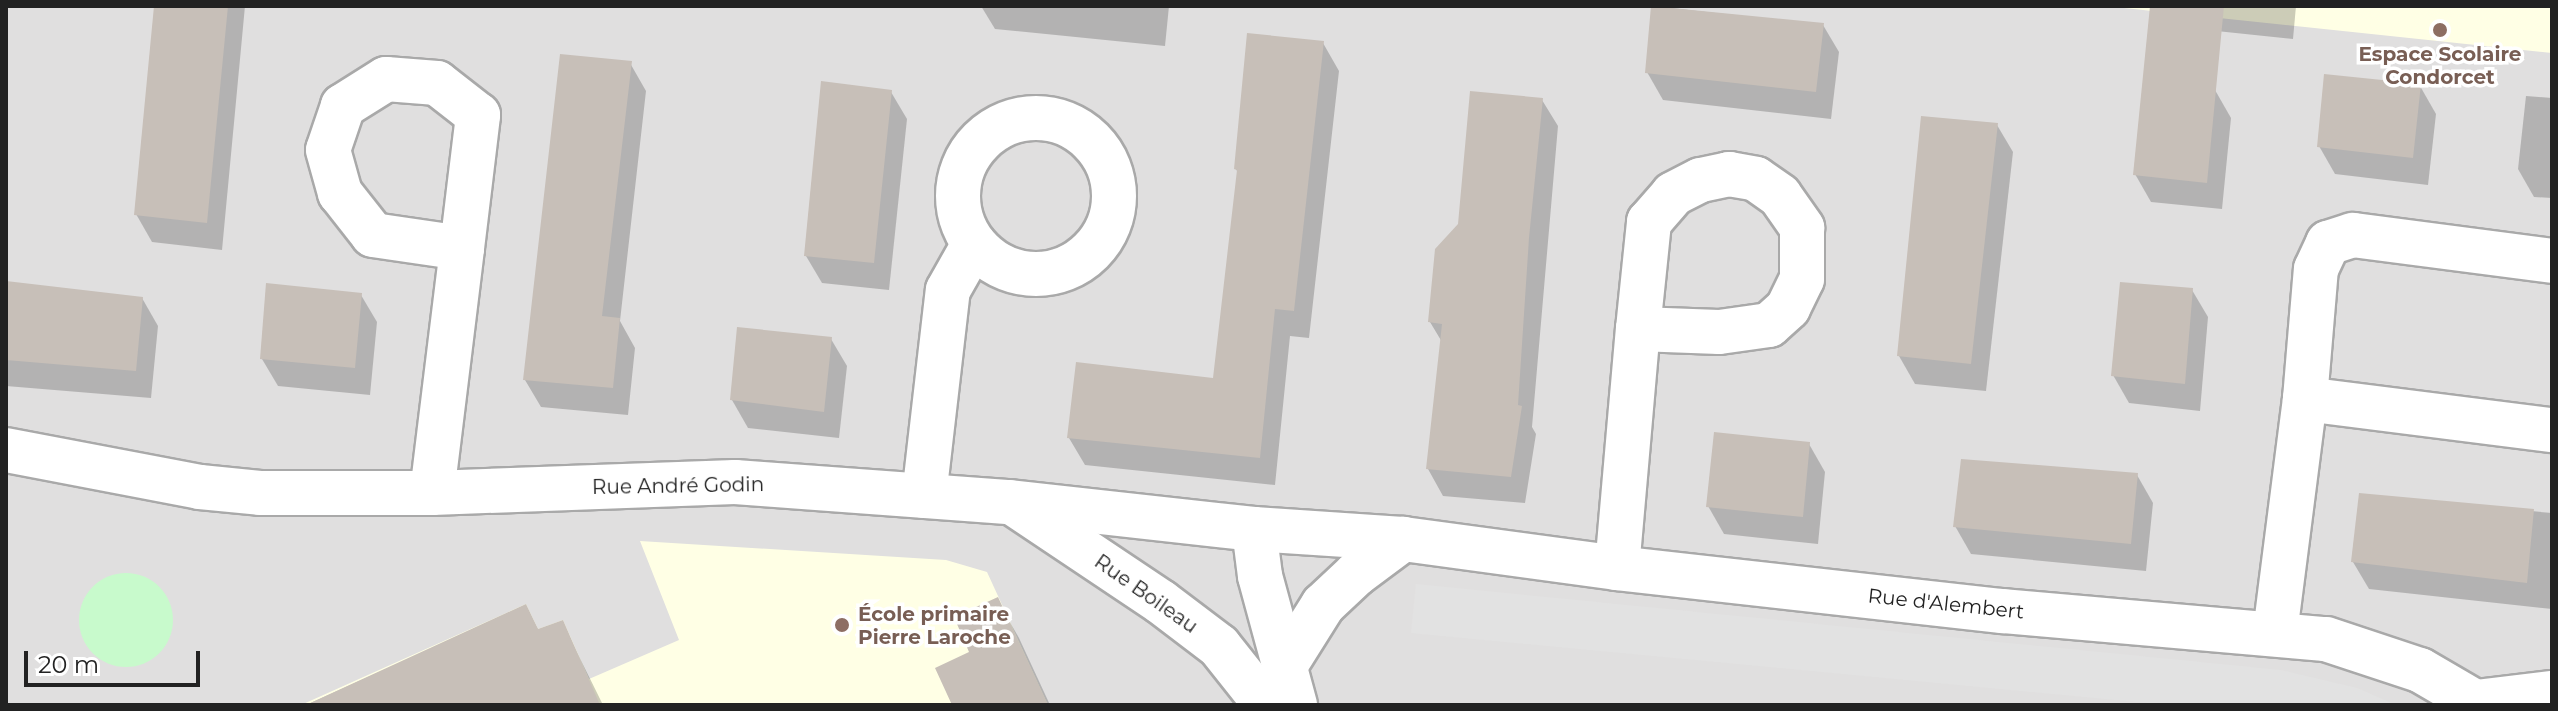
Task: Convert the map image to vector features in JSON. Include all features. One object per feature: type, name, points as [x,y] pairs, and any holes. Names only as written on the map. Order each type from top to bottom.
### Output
[{"type":"street","points":[[2275,633],[2305,399],[2316,269],[2328,243],[2353,235],[2552,261]]},
{"type":"street","points":[[924,496],[948,290],[974,244]]},
{"type":"street","points":[[432,493],[462,248]]},
{"type":"street","points":[[1617,568],[1638,329]]},
{"type":"street","points":[[2305,399],[2552,430]]},
{"type":"street","name":"Rue André Godin","points":[[6,450],[200,487],[260,493],[432,493],[735,482],[1010,502],[1254,529],[1403,539]]},
{"type":"street","name":"Rue Boileau","points":[[1010,502],[1161,602],[1219,646],[1266,705]]},
{"type":"street","points":[[1254,529],[1260,576],[1290,684]]},
{"type":"street","points":[[1290,684],[1323,605],[1356,574],[1403,539]]},
{"type":"street","name":"Rue d'Alembert","points":[[1403,539],[1617,568],[2003,611],[2326,639],[2420,670],[2478,703],[2552,693]]},
{"type":"shaded area","points":[[6,6],[2552,6],[2552,705],[6,705]]},
{"type":"shaded area","name":"Espace Scolaire Condorcet","points":[[2105,6],[2552,6],[2552,53]]},
{"type":"shaded area","name":"École primaire Pierre Laroche","points":[[640,541],[946,560],[987,572],[1048,705],[301,705],[526,604],[538,629],[563,620],[589,679],[679,640]]},
{"type":"shaded area","points":[[1416,584],[2281,670],[2357,688],[2396,705],[2169,705],[1411,633]]},
{"type":"green space","points":[[126,573],[144,577],[159,587],[169,602],[173,620],[169,638],[159,653],[144,663],[126,667],[108,663],[93,653],[83,638],[79,620],[83,602],[93,587],[108,577]]},
{"type":"building","points":[[154,6],[228,6],[207,223],[134,215]]},
{"type":"building","points":[[1651,6],[1824,23],[1816,92],[1645,73]]},
{"type":"building","points":[[2150,6],[2224,6],[2207,183],[2133,175]]},
{"type":"building","points":[[1247,33],[1324,41],[1294,311],[1275,309],[1260,458],[1067,438],[1076,362],[1213,378],[1237,170],[1234,169]]},
{"type":"building","points":[[560,54],[632,61],[602,316],[620,318],[613,388],[523,380]]},
{"type":"building","points":[[2324,74],[2421,84],[2413,158],[2317,147]]},
{"type":"building","points":[[821,81],[892,90],[874,263],[804,256]]},
{"type":"building","points":[[1470,91],[1543,98],[1529,238],[1518,405],[1522,406],[1511,477],[1426,469],[1442,324],[1428,322],[1435,249],[1458,224]]},
{"type":"building","points":[[1921,116],[1998,123],[1971,364],[1897,356]]},
{"type":"building","points":[[6,281],[143,297],[136,371],[6,360]]},
{"type":"building","points":[[2120,282],[2193,288],[2185,384],[2111,376]]},
{"type":"building","points":[[266,283],[362,293],[355,368],[260,359]]},
{"type":"building","points":[[737,327],[832,337],[824,412],[730,400]]},
{"type":"building","points":[[1714,432],[1810,442],[1803,517],[1706,507]]},
{"type":"building","points":[[1961,459],[2138,473],[2131,544],[1953,527]]},
{"type":"building","points":[[2359,493],[2534,509],[2527,583],[2351,562]]},
{"type":"building","points":[[998,597],[1048,705],[952,705],[935,668],[969,652],[954,617]]},
{"type":"building","points":[[526,604],[538,629],[563,620],[600,705],[306,705]]},
{"type":"place","name":"Espace Scolaire Condorcet","points":[[2440,30]]},
{"type":"place","name":"École primaire Pierre Laroche","points":[[842,625]]}]
